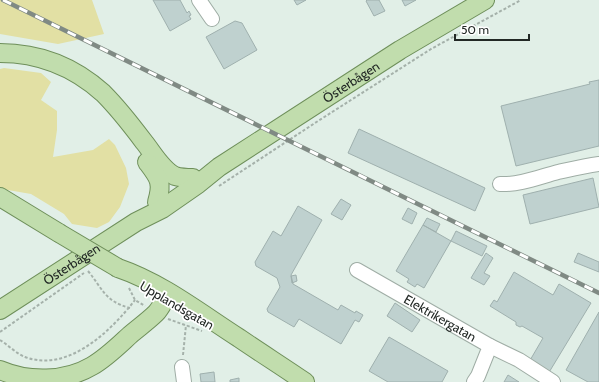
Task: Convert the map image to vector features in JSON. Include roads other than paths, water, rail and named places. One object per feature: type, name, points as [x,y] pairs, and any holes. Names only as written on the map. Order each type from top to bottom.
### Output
[{"type":"main road","name":"Österbågen","points":[[2,307],[136,222],[162,209],[198,184],[219,167],[400,50],[485,0]]},
{"type":"main road","points":[[0,53],[22,54],[40,58],[74,72],[90,82],[104,94],[166,170],[175,176],[193,178]]},
{"type":"main road","points":[[0,60],[21,61],[54,70],[84,88],[98,100],[159,177],[161,184],[157,202]]},
{"type":"main road","name":"Österbågen","points":[[136,222],[157,202],[193,178],[219,167]]},
{"type":"main road","name":"Upplandsgatan","points":[[0,197],[118,268],[129,277],[150,303],[217,322],[238,338],[305,382]]},
{"type":"main road","points":[[0,362],[14,368],[42,372],[74,366],[88,360],[100,351],[150,303]]},
{"type":"main road","points":[[0,370],[25,378],[42,380],[77,374],[105,358],[150,303]]},
{"type":"street","points":[[198,0],[212,19]]},
{"type":"street","points":[[500,184],[506,185],[536,179],[557,172],[599,164]]},
{"type":"street","name":"Elektrikergatan","points":[[357,270],[490,346],[478,376],[474,382]]},
{"type":"street","points":[[490,346],[519,360],[553,382]]},
{"type":"street","points":[[182,367],[184,382]]},
{"type":"railway","points":[[3,0],[599,293]]}]
